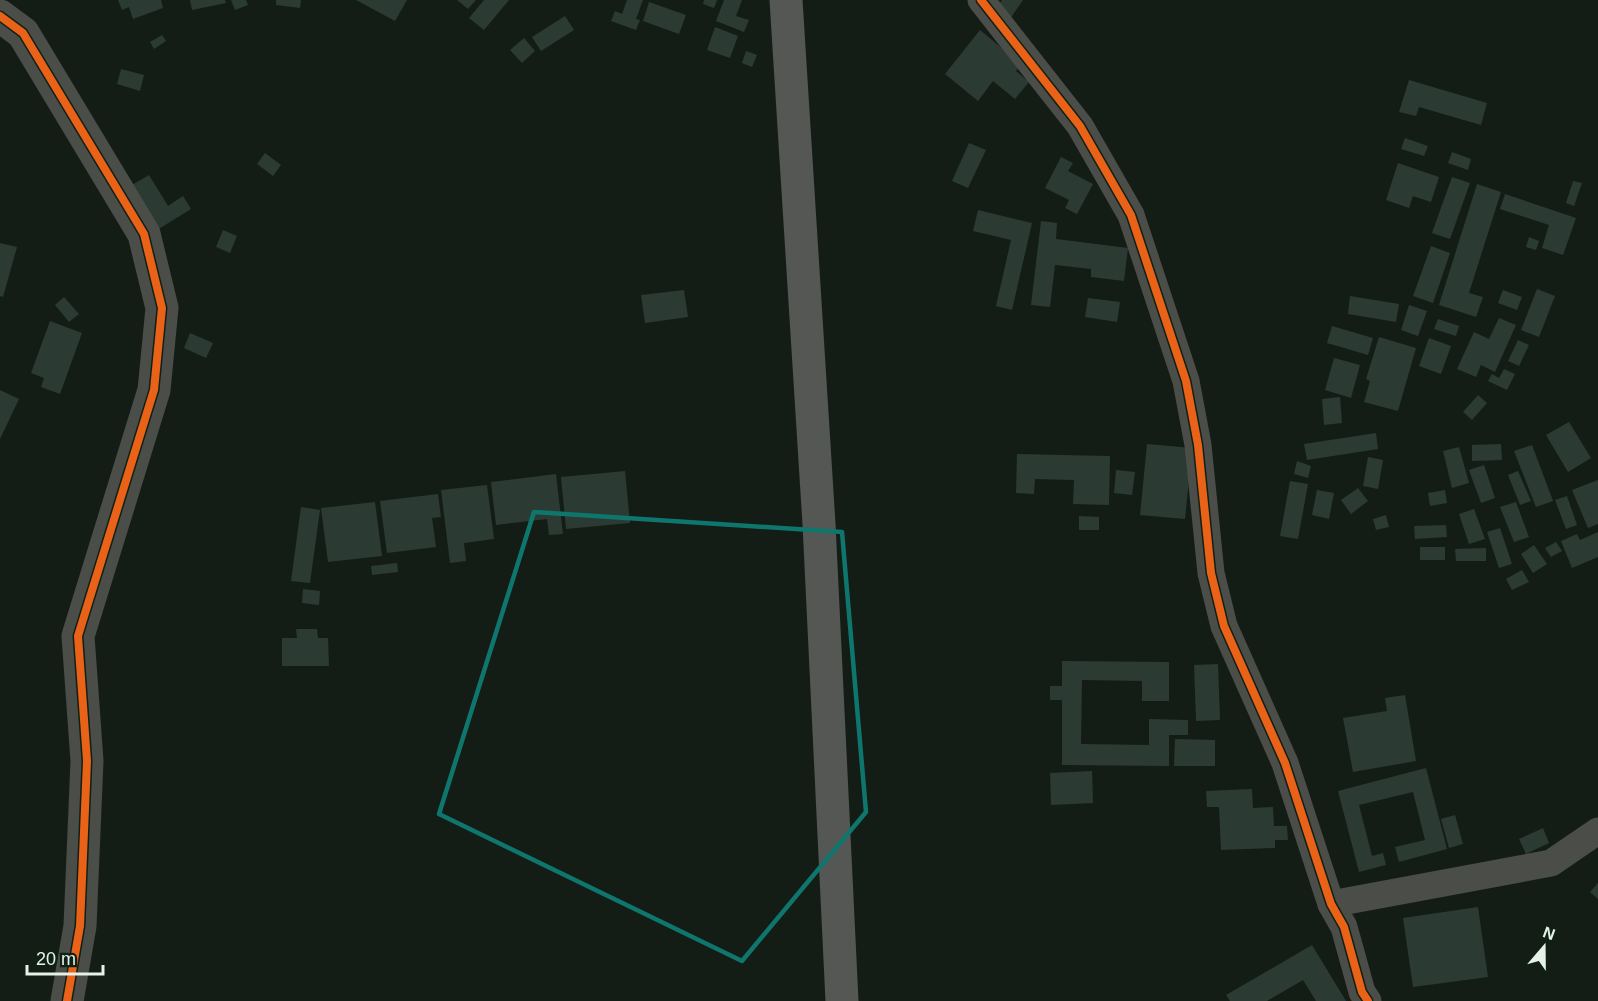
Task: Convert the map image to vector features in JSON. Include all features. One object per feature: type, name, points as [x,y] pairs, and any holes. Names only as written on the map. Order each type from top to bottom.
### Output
[{"type":"main road","points":[[786,0],[819,524],[841,996]]},
{"type":"street","points":[[981,0],[1080,126],[1131,215],[1186,381],[1198,445],[1211,573],[1224,626],[1285,763],[1330,904],[1344,927],[1362,992],[1368,1001]]},
{"type":"street","points":[[0,16],[23,33],[144,234],[162,308],[154,390],[78,636],[87,761],[80,926],[67,1001]]},
{"type":"street","points":[[1330,904],[1551,863],[1598,831]]},
{"type":"highlighted area","points":[[534,512],[842,532],[866,812],[742,961],[439,814]]},
{"type":"building","points":[[118,0],[161,0],[163,8],[133,19],[129,7],[122,10]]},
{"type":"building","points":[[190,0],[225,0],[226,3],[192,10]]},
{"type":"building","points":[[231,0],[246,0],[248,5],[235,10]]},
{"type":"building","points":[[276,0],[301,0],[300,8],[276,5]]},
{"type":"building","points":[[356,0],[407,0],[395,21]]},
{"type":"building","points":[[457,0],[476,0],[468,9]]},
{"type":"building","points":[[484,0],[509,0],[484,30],[469,18]]},
{"type":"building","points":[[627,0],[643,0],[636,19],[640,20],[636,30],[611,21],[615,11],[622,14]]},
{"type":"building","points":[[704,0],[717,0],[714,8],[703,4]]},
{"type":"building","points":[[724,0],[742,0],[736,16],[749,20],[744,32],[716,21]]},
{"type":"building","points":[[1002,0],[1023,0],[1010,19],[996,9]]},
{"type":"building","points":[[649,2],[686,15],[679,34],[643,21]]},
{"type":"building","points":[[565,16],[574,30],[541,51],[532,37]]},
{"type":"building","points":[[715,27],[738,36],[730,58],[707,50]]},
{"type":"building","points":[[980,30],[1021,64],[1016,71],[1029,82],[1015,99],[993,81],[978,101],[945,74]]},
{"type":"building","points":[[162,35],[166,41],[154,49],[150,42]]},
{"type":"building","points":[[524,38],[535,51],[522,63],[510,50]]},
{"type":"building","points":[[746,51],[757,55],[752,67],[742,63]]},
{"type":"building","points":[[121,69],[144,75],[140,91],[117,84]]},
{"type":"building","points":[[1409,80],[1487,103],[1481,125],[1419,107],[1416,116],[1399,112]]},
{"type":"building","points":[[1405,138],[1428,146],[1424,156],[1401,149]]},
{"type":"building","points":[[969,143],[986,150],[968,188],[952,181]]},
{"type":"building","points":[[1452,152],[1471,159],[1468,170],[1448,163]]},
{"type":"building","points":[[265,153],[281,165],[273,176],[257,164]]},
{"type":"building","points":[[1061,157],[1073,163],[1068,171],[1093,184],[1077,214],[1065,208],[1069,200],[1045,188]]},
{"type":"building","points":[[1398,163],[1439,177],[1431,202],[1413,196],[1409,208],[1386,200]]},
{"type":"building","points":[[149,175],[168,206],[183,196],[191,209],[157,230],[130,186]]},
{"type":"building","points":[[1452,177],[1470,183],[1450,239],[1432,233]]},
{"type":"building","points":[[1573,181],[1582,183],[1574,206],[1566,203]]},
{"type":"building","points":[[1477,184],[1501,192],[1469,293],[1483,297],[1476,317],[1439,305]]},
{"type":"building","points":[[1505,194],[1576,218],[1563,255],[1542,248],[1549,225],[1500,209]]},
{"type":"building","points":[[978,210],[1032,223],[1012,310],[996,306],[1011,240],[973,231]]},
{"type":"building","points":[[1041,221],[1057,223],[1056,239],[1128,248],[1124,281],[1091,277],[1091,269],[1055,265],[1050,307],[1031,305]]},
{"type":"building","points":[[223,230],[237,236],[230,253],[216,247]]},
{"type":"building","points":[[1529,237],[1539,241],[1536,250],[1526,247]]},
{"type":"building","points":[[0,243],[17,247],[3,297],[0,296]]},
{"type":"building","points":[[1431,246],[1450,253],[1433,303],[1413,296]]},
{"type":"building","points":[[1537,289],[1555,296],[1539,337],[1521,330]]},
{"type":"building","points":[[684,290],[688,317],[645,323],[641,295]]},
{"type":"building","points":[[1503,290],[1522,297],[1517,310],[1498,303]]},
{"type":"building","points":[[1350,296],[1399,304],[1396,322],[1348,314]]},
{"type":"building","points":[[64,297],[79,314],[69,322],[55,305]]},
{"type":"building","points":[[1088,298],[1120,302],[1117,322],[1085,317]]},
{"type":"building","points":[[1409,305],[1427,311],[1418,336],[1401,330]]},
{"type":"building","points":[[1499,318],[1516,325],[1495,372],[1481,365],[1476,377],[1457,369],[1474,332],[1489,339]]},
{"type":"building","points":[[1438,319],[1459,326],[1456,336],[1434,329]]},
{"type":"building","points":[[50,321],[82,333],[60,394],[41,387],[44,378],[31,373]]},
{"type":"building","points":[[1332,326],[1373,338],[1368,355],[1327,343]]},
{"type":"building","points":[[190,333],[213,343],[206,358],[184,348]]},
{"type":"building","points":[[1379,337],[1416,348],[1398,411],[1364,402],[1370,381],[1366,379]]},
{"type":"building","points":[[1429,338],[1451,346],[1441,374],[1419,366]]},
{"type":"building","points":[[1518,340],[1529,345],[1519,366],[1508,361]]},
{"type":"building","points":[[1334,358],[1360,365],[1351,398],[1325,390]]},
{"type":"building","points":[[1504,369],[1515,374],[1507,390],[1488,381],[1492,374],[1499,378]]},
{"type":"building","points":[[0,390],[19,399],[0,439]]},
{"type":"building","points":[[1478,395],[1487,403],[1472,420],[1463,412]]},
{"type":"building","points":[[1340,397],[1342,423],[1324,425],[1322,399]]},
{"type":"building","points":[[1569,422],[1591,458],[1568,472],[1546,435]]},
{"type":"building","points":[[1376,433],[1378,449],[1307,460],[1304,444]]},
{"type":"building","points":[[1147,444],[1192,448],[1185,519],[1140,515]]},
{"type":"building","points":[[1501,444],[1502,460],[1472,461],[1472,445]]},
{"type":"building","points":[[1532,445],[1553,501],[1536,507],[1514,451]]},
{"type":"building","points":[[1459,447],[1469,483],[1452,488],[1443,451]]},
{"type":"building","points":[[1017,454],[1110,456],[1109,505],[1073,504],[1074,480],[1035,479],[1034,494],[1016,493]]},
{"type":"building","points":[[1368,457],[1383,460],[1378,489],[1363,486]]},
{"type":"building","points":[[1297,461],[1311,466],[1308,478],[1294,474]]},
{"type":"building","points":[[1484,465],[1495,498],[1481,503],[1469,470]]},
{"type":"building","points":[[1116,470],[1135,472],[1132,495],[1114,493]]},
{"type":"building","points":[[625,471],[630,523],[566,529],[561,477]]},
{"type":"building","points":[[1518,471],[1531,501],[1520,505],[1508,475]]},
{"type":"building","points":[[556,474],[563,534],[549,535],[547,519],[496,525],[491,482]]},
{"type":"building","points":[[1598,480],[1598,524],[1588,528],[1572,490]]},
{"type":"building","points":[[1290,481],[1308,484],[1298,539],[1280,536]]},
{"type":"building","points":[[487,485],[494,539],[464,543],[466,561],[450,563],[441,490]]},
{"type":"building","points":[[1358,488],[1368,501],[1351,514],[1341,500]]},
{"type":"building","points":[[1317,490],[1334,493],[1329,519],[1312,515]]},
{"type":"building","points":[[1445,490],[1447,503],[1430,506],[1428,493]]},
{"type":"building","points":[[438,494],[441,517],[432,518],[436,547],[387,553],[380,501]]},
{"type":"building","points":[[1567,496],[1577,525],[1566,529],[1555,500]]},
{"type":"building","points":[[375,502],[382,556],[328,562],[321,508]]},
{"type":"building","points":[[1516,502],[1529,537],[1514,542],[1500,507]]},
{"type":"building","points":[[301,507],[320,510],[310,583],[291,581]]},
{"type":"building","points":[[1474,509],[1485,539],[1469,544],[1459,514]]},
{"type":"building","points":[[1386,515],[1389,527],[1376,530],[1373,519]]},
{"type":"building","points":[[1079,516],[1099,517],[1099,530],[1079,530]]},
{"type":"building","points":[[1446,525],[1447,537],[1415,539],[1414,526]]},
{"type":"building","points":[[1500,528],[1512,564],[1499,568],[1487,532]]},
{"type":"building","points":[[1598,532],[1598,557],[1572,568],[1561,541],[1577,534],[1580,540]]},
{"type":"building","points":[[1556,542],[1562,551],[1551,557],[1545,548]]},
{"type":"building","points":[[1534,545],[1547,564],[1533,573],[1521,554]]},
{"type":"building","points":[[1420,547],[1445,547],[1445,560],[1420,560]]},
{"type":"building","points":[[1486,548],[1486,561],[1456,561],[1455,549]]},
{"type":"building","points":[[397,563],[398,572],[372,575],[371,566]]},
{"type":"building","points":[[1522,570],[1529,582],[1512,590],[1506,579]]},
{"type":"building","points":[[303,589],[320,591],[319,605],[302,603]]},
{"type":"building","points":[[296,629],[317,629],[318,638],[328,638],[329,666],[282,666],[282,638],[297,638]]},
{"type":"building","points":[[1062,661],[1169,662],[1169,701],[1142,701],[1142,681],[1082,680],[1081,744],[1149,745],[1149,719],[1188,720],[1188,735],[1169,735],[1169,766],[1062,765],[1062,700],[1050,700],[1050,686],[1062,686]]},
{"type":"building","points":[[1218,664],[1220,720],[1196,721],[1194,665]]},
{"type":"building","points":[[1405,695],[1416,761],[1353,772],[1343,718],[1387,711],[1385,698]]},
{"type":"building","points":[[1175,739],[1215,740],[1215,766],[1174,766]]},
{"type":"building","points":[[1426,768],[1447,849],[1399,862],[1395,847],[1425,840],[1413,792],[1359,805],[1372,856],[1383,853],[1386,865],[1359,872],[1338,791]]},
{"type":"building","points":[[1092,771],[1093,803],[1051,805],[1050,773]]},
{"type":"building","points":[[1252,789],[1253,808],[1273,807],[1274,826],[1287,826],[1288,840],[1275,840],[1275,848],[1221,850],[1219,807],[1207,807],[1206,791]]},
{"type":"building","points":[[1455,815],[1463,844],[1449,848],[1441,819]]},
{"type":"building","points":[[1543,828],[1549,843],[1526,854],[1519,839]]},
{"type":"building","points":[[1598,883],[1598,899],[1590,892]]},
{"type":"building","points":[[1478,907],[1488,977],[1413,987],[1403,918]]},
{"type":"building","points":[[1312,945],[1346,1001],[1316,1001],[1303,980],[1267,1001],[1230,1001],[1226,995]]},
{"type":"cycle path","points":[[981,0],[1080,126],[1131,215],[1186,381],[1198,445],[1211,573],[1224,626],[1285,763],[1331,904],[1344,927],[1362,992],[1368,1001]]},
{"type":"cycle path","points":[[0,16],[23,33],[144,234],[162,308],[154,390],[78,636],[87,761],[80,926],[67,1001]]}]
